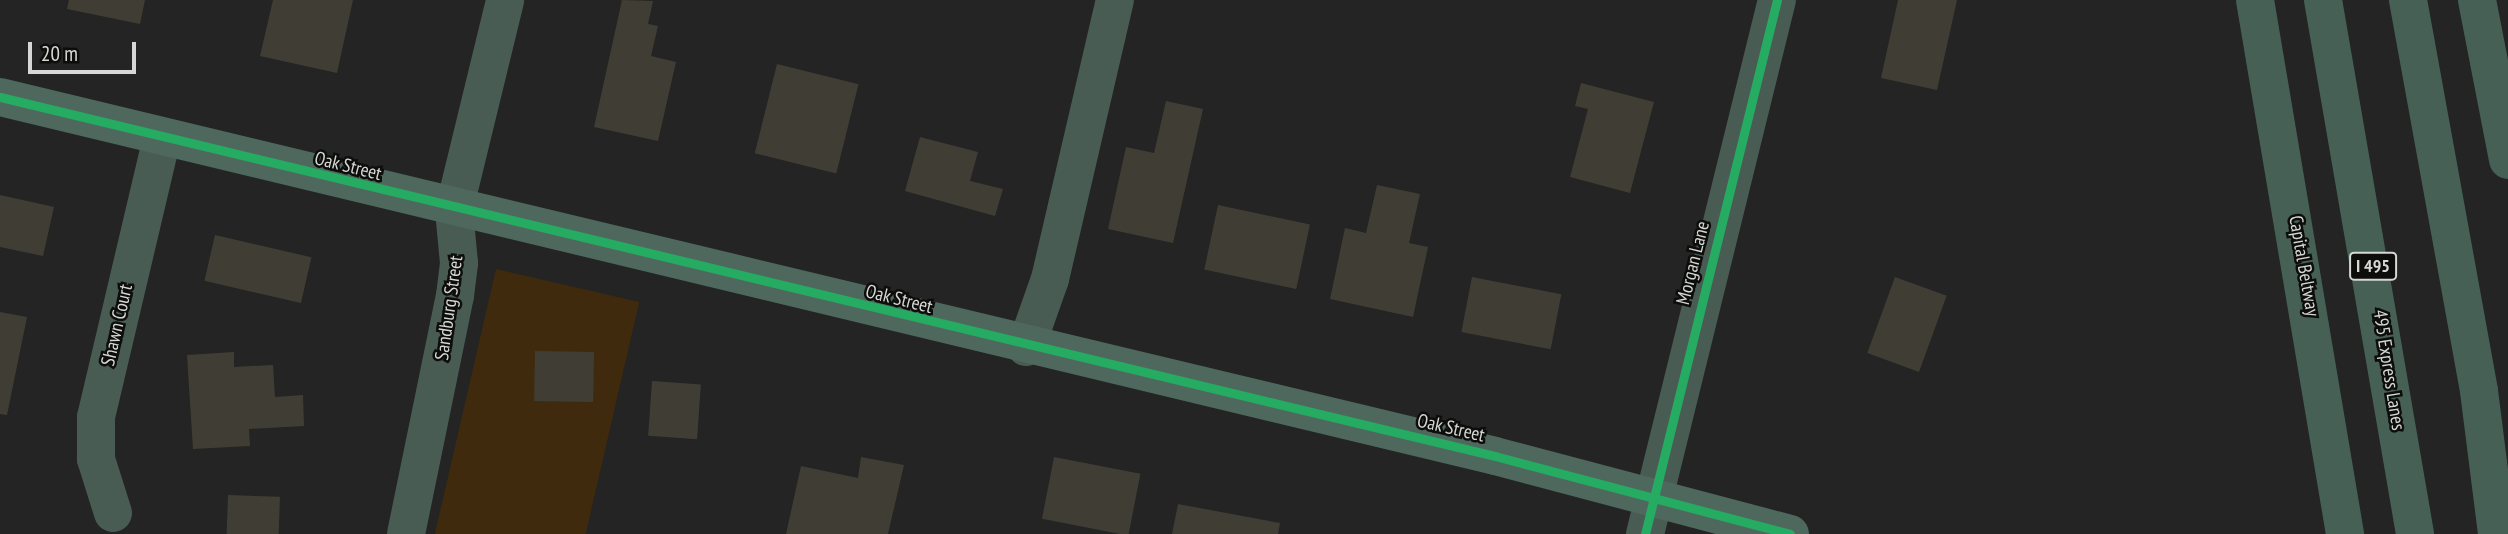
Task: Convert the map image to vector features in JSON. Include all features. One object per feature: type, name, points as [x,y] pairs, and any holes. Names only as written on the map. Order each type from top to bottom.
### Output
[{"type":"highway","name":"Capital Beltway","points":[[2255,0],[2345,534]]},
{"type":"highway","name":"495 Express Lanes","points":[[2323,0],[2415,534]]},
{"type":"highway","points":[[2408,0],[2477,378],[2497,534]]},
{"type":"highway","points":[[2477,0],[2508,160]]},
{"type":"street","name":"Sandburg Street","points":[[407,534],[455,296],[454,210],[505,0]]},
{"type":"street","points":[[1026,347],[1050,279],[1115,0]]},
{"type":"street","name":"Morgan Lane","points":[[1649,516],[1777,0]]},
{"type":"street","name":"Oak Street","points":[[0,97],[454,210],[1026,347],[1649,516],[1790,534]]},
{"type":"street","name":"Shawn Court","points":[[113,513],[96,459],[96,417],[162,137]]},
{"type":"shaded area","points":[[496,269],[639,302],[586,534],[435,534]]},
{"type":"building","points":[[69,0],[145,0],[140,24],[67,9]]},
{"type":"building","points":[[273,0],[353,0],[337,73],[260,56]]},
{"type":"building","points":[[622,0],[653,1],[648,24],[658,26],[651,56],[676,62],[658,141],[594,127]]},
{"type":"building","points":[[1898,0],[1957,0],[1937,90],[1881,78]]},
{"type":"building","points":[[777,64],[859,84],[836,174],[755,153]]},
{"type":"building","points":[[1581,83],[1654,102],[1630,193],[1570,177],[1588,109],[1575,106]]},
{"type":"building","points":[[1166,101],[1203,109],[1173,243],[1108,229],[1126,147],[1154,153]]},
{"type":"building","points":[[920,137],[978,152],[970,181],[1003,189],[995,216],[905,191]]},
{"type":"building","points":[[1377,185],[1420,194],[1409,243],[1428,247],[1413,317],[1330,299],[1345,228],[1366,233]]},
{"type":"building","points":[[0,195],[54,207],[43,256],[0,247]]},
{"type":"building","points":[[1218,205],[1310,225],[1296,289],[1204,270]]},
{"type":"building","points":[[215,235],[311,257],[301,303],[204,281]]},
{"type":"building","points":[[1472,277],[1561,294],[1551,349],[1461,332]]},
{"type":"building","points":[[1895,277],[1947,296],[1919,372],[1867,353]]},
{"type":"building","points":[[0,312],[27,317],[7,415],[0,414]]},
{"type":"building","points":[[535,351],[594,352],[593,402],[534,401]]},
{"type":"building","points":[[234,352],[234,367],[273,365],[275,397],[303,395],[304,426],[249,429],[250,446],[193,449],[187,355]]},
{"type":"building","points":[[652,381],[701,384],[697,439],[648,436]]},
{"type":"building","points":[[861,457],[904,465],[888,534],[786,534],[801,466],[858,478]]},
{"type":"building","points":[[1054,457],[1140,474],[1129,534],[1042,519]]},
{"type":"building","points":[[228,495],[280,497],[279,534],[227,534]]},
{"type":"building","points":[[1178,504],[1280,523],[1278,534],[1172,534]]},
{"type":"cycle path","points":[[1645,534],[1777,0]]},
{"type":"cycle path","points":[[0,97],[1495,456],[1790,534]]}]
